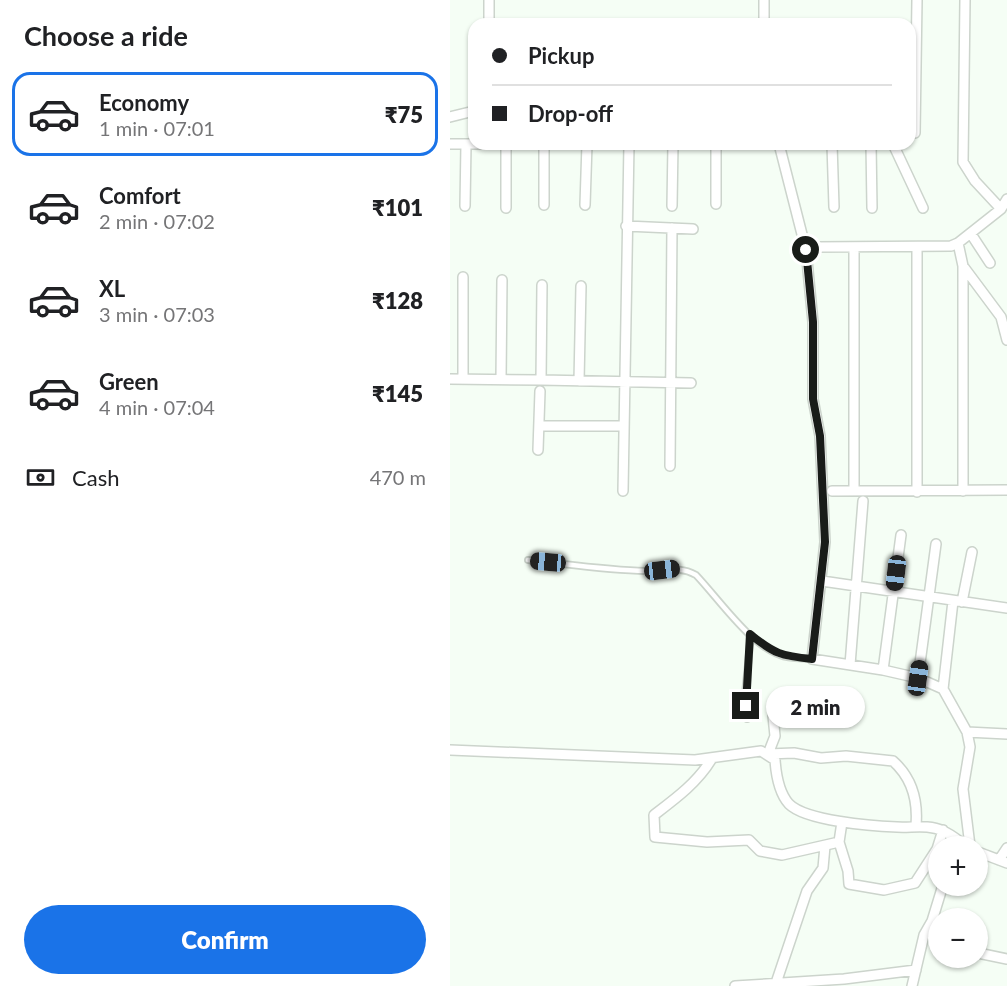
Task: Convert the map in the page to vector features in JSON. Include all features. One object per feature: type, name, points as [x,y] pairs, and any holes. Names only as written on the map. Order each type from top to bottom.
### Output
[{"type":"street","points":[[489,0],[489,18]]},
{"type":"street","points":[[764,0],[764,18]]},
{"type":"street","points":[[916,27],[917,0]]},
{"type":"street","points":[[965,0],[963,162],[975,181],[1001,209]]},
{"type":"street","points":[[450,117],[468,112]]},
{"type":"street","points":[[450,144],[466,144],[465,206]]},
{"type":"street","points":[[506,150],[506,208]]},
{"type":"street","points":[[544,150],[544,205]]},
{"type":"street","points":[[585,205],[587,150]]},
{"type":"street","points":[[623,490],[623,382],[629,150]]},
{"type":"street","points":[[672,206],[673,150]]},
{"type":"street","points":[[716,150],[716,204]]},
{"type":"street","points":[[780,150],[807,259],[813,322],[813,399],[820,436],[824,492],[825,542],[812,659],[918,678],[943,689],[967,732],[970,747],[963,789],[967,836]]},
{"type":"street","points":[[832,150],[834,207]]},
{"type":"street","points":[[871,150],[872,208]]},
{"type":"street","points":[[896,150],[923,208]]},
{"type":"street","points":[[816,247],[917,247],[958,243],[1001,209],[1007,199]]},
{"type":"street","points":[[626,226],[693,229]]},
{"type":"street","points":[[670,466],[672,228]]},
{"type":"street","points":[[971,234],[990,263]]},
{"type":"street","points":[[958,243],[963,266],[963,491]]},
{"type":"street","points":[[854,247],[854,490]]},
{"type":"street","points":[[917,247],[917,492]]},
{"type":"street","points":[[963,266],[1002,317],[1007,340]]},
{"type":"street","points":[[463,277],[463,378]]},
{"type":"street","points":[[501,379],[502,280]]},
{"type":"street","points":[[541,380],[542,285]]},
{"type":"street","points":[[579,381],[581,286]]},
{"type":"street","points":[[450,379],[691,383]]},
{"type":"street","points":[[538,450],[540,391]]},
{"type":"street","points":[[539,426],[623,426]]},
{"type":"street","points":[[832,491],[1007,490]]},
{"type":"street","points":[[850,664],[863,501]]},
{"type":"street","points":[[883,670],[901,535]]},
{"type":"street","points":[[918,678],[936,544]]},
{"type":"street","points":[[943,689],[958,602],[972,552]]},
{"type":"street","points":[[822,581],[1007,608]]},
{"type":"street","points":[[768,754],[775,736],[773,717]]},
{"type":"street","points":[[967,732],[1007,734]]},
{"type":"street","points":[[450,750],[711,760],[744,752],[761,751],[775,760],[776,778],[788,803],[802,812],[842,822],[897,827],[916,825],[943,830],[952,836]]},
{"type":"street","points":[[768,754],[794,753],[821,758],[846,756],[893,761],[911,783],[917,812],[916,825]]},
{"type":"street","points":[[711,760],[684,792],[654,815],[655,837],[697,842],[749,840],[760,851],[782,855],[791,850],[839,842]]},
{"type":"street","points":[[842,822],[839,842],[848,871],[849,884],[884,890],[915,883],[937,849],[943,830]]},
{"type":"street","points":[[776,983],[807,891],[823,868],[825,846]]},
{"type":"street","points":[[988,856],[1003,861],[1007,848]]},
{"type":"street","points":[[912,986],[928,930]]},
{"type":"street","points":[[988,955],[1007,959]]},
{"type":"street","points":[[735,986],[844,979],[915,970]]},
{"type":"lane","points":[[528,560],[648,572],[675,568],[687,570],[696,575],[750,634],[769,650],[782,656],[812,659]]},
{"type":"lane","points":[[747,719],[745,694],[750,634]]},
{"type":"route","points":[[746,706],[750,634],[769,650],[782,656],[812,659],[825,542],[820,436],[813,399],[813,322],[806,250]]}]
